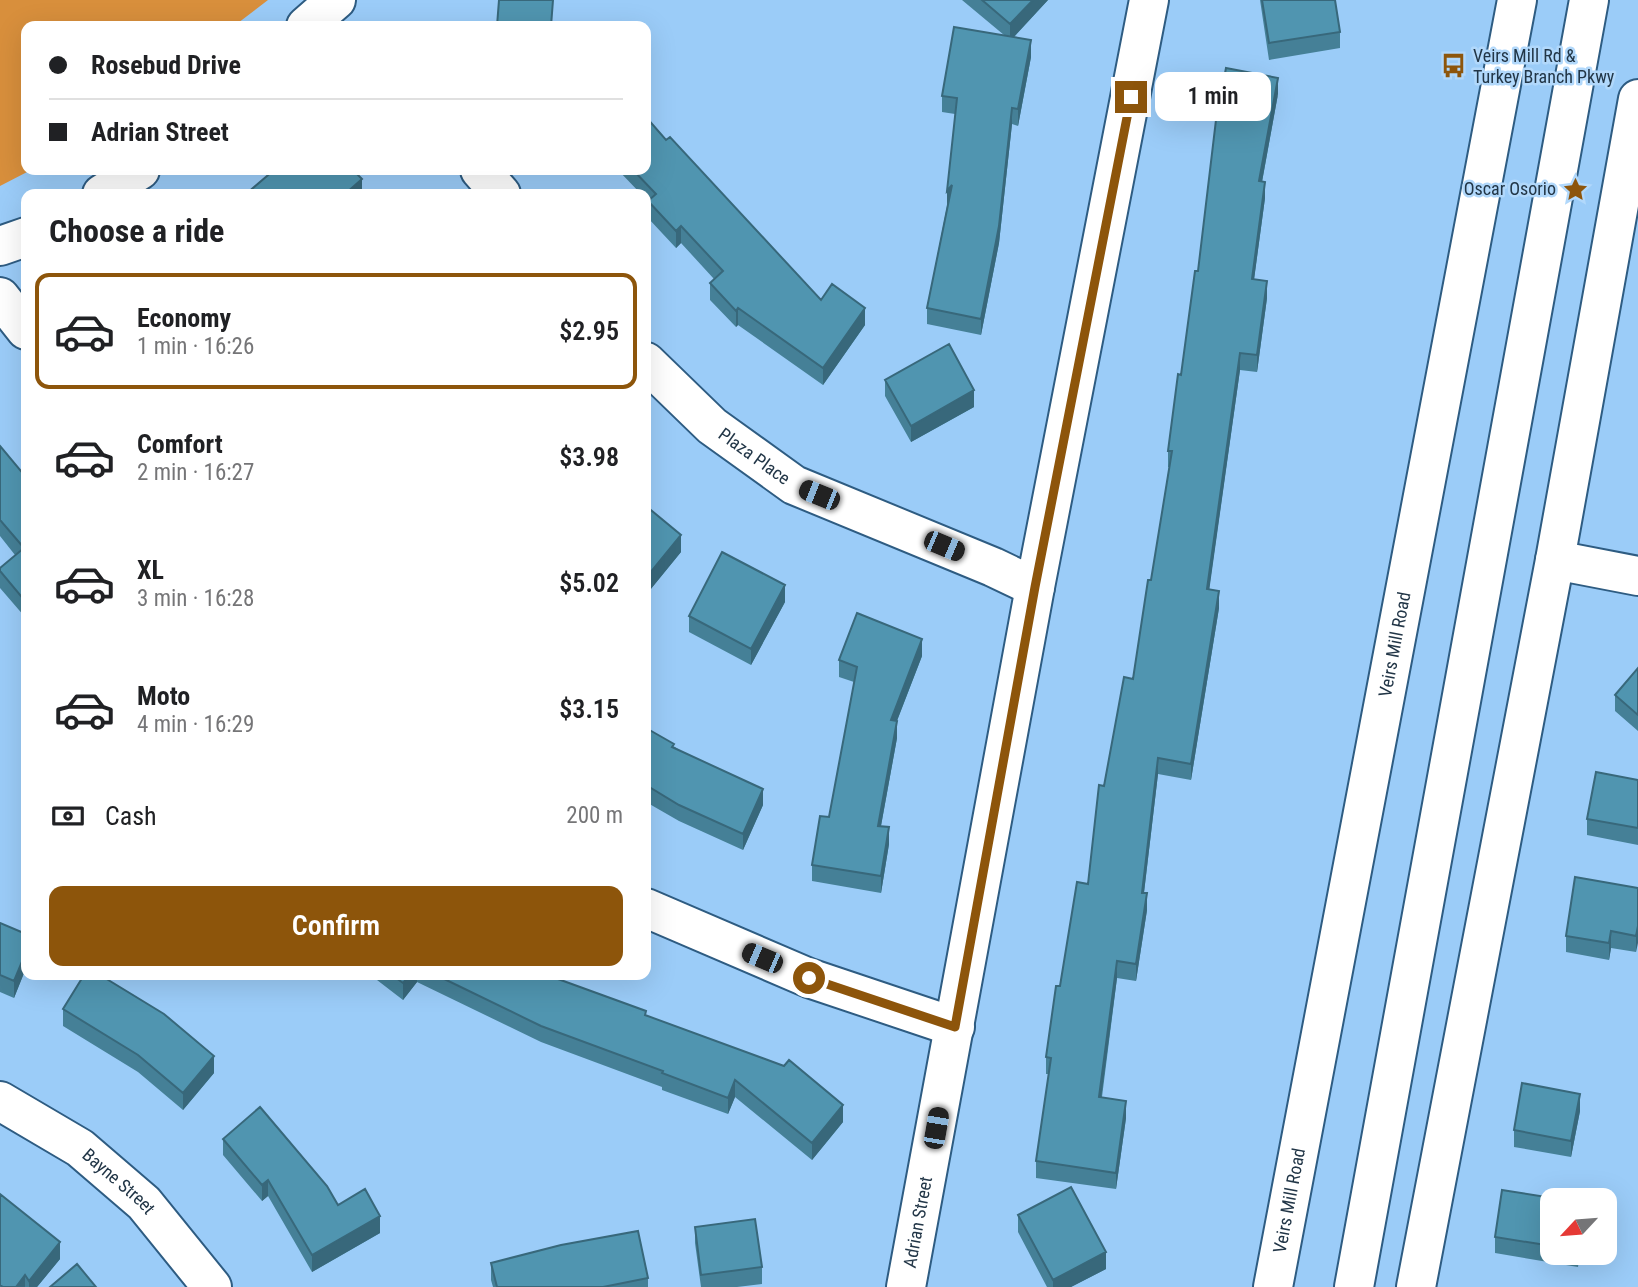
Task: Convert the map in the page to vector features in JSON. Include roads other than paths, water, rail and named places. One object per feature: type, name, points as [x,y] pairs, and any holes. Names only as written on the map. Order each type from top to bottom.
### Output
[{"type":"street","name":"Adrian Street","points":[[906,1287],[1035,587],[1149,0]]},
{"type":"street","name":"Veirs Mill Road","points":[[1273,1287],[1517,0]]},
{"type":"street","points":[[1354,1287],[1589,0]]},
{"type":"street","points":[[317,21],[343,9]]},
{"type":"street","points":[[1416,1287],[1555,561],[1638,99]]},
{"type":"street","points":[[110,189],[132,175]]},
{"type":"street","points":[[484,175],[497,189]]},
{"type":"street","points":[[0,246],[21,239]]},
{"type":"street","points":[[0,298],[21,324]]},
{"type":"street","name":"Plaza Place","points":[[651,367],[712,426],[794,485],[1035,587]]},
{"type":"street","points":[[1555,561],[1638,576]]},
{"type":"street","points":[[651,910],[809,978],[955,1027]]},
{"type":"street","name":"Bayne Street","points":[[0,1101],[80,1148],[135,1195],[212,1287]]},
{"type":"place","name":"Veirs Mill Rd & Turkey Branch Pkwy","points":[[1453,66]]},
{"type":"place","name":"Oscar Osorio","points":[[1576,189]]}]
